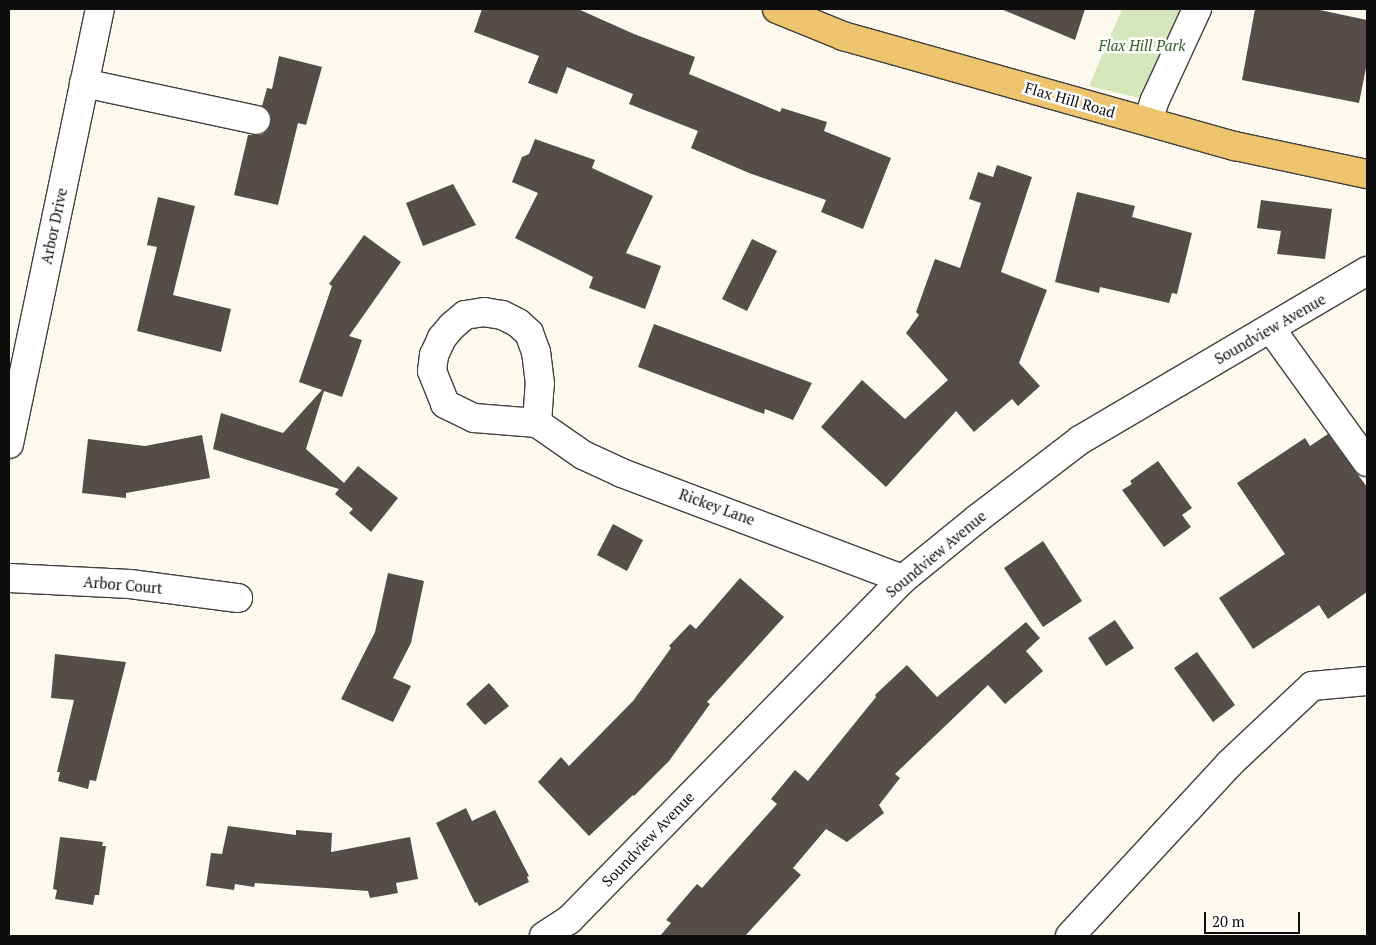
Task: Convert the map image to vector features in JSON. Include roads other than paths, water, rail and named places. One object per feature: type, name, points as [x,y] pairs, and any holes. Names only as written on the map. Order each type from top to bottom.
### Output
[{"type":"main road","name":"Flax Hill Road","points":[[777,9],[843,36],[1148,122],[1235,146],[1367,174]]},
{"type":"street","name":"Arbor Drive","points":[[9,444],[100,9]]},
{"type":"street","points":[[1148,122],[1154,100],[1197,9]]},
{"type":"street","points":[[84,83],[256,120]]},
{"type":"street","name":"Soundview Avenue","points":[[544,936],[569,920],[903,579],[1026,479],[1080,440],[1367,271]]},
{"type":"street","points":[[484,312],[502,315],[518,323],[529,333],[536,352],[540,384],[537,422],[474,418],[445,404],[432,371],[434,355],[452,326],[465,315],[484,312]]},
{"type":"street","points":[[1271,329],[1367,462]]},
{"type":"street","name":"Rickey Lane","points":[[537,422],[584,455],[622,472],[903,579]]},
{"type":"street","name":"Arbor Court","points":[[9,578],[130,584],[238,598]]},
{"type":"street","points":[[1070,936],[1230,764],[1312,686],[1367,681]]},
{"type":"park label","name":"Flax Hill Park","points":[[1142,46]]}]
